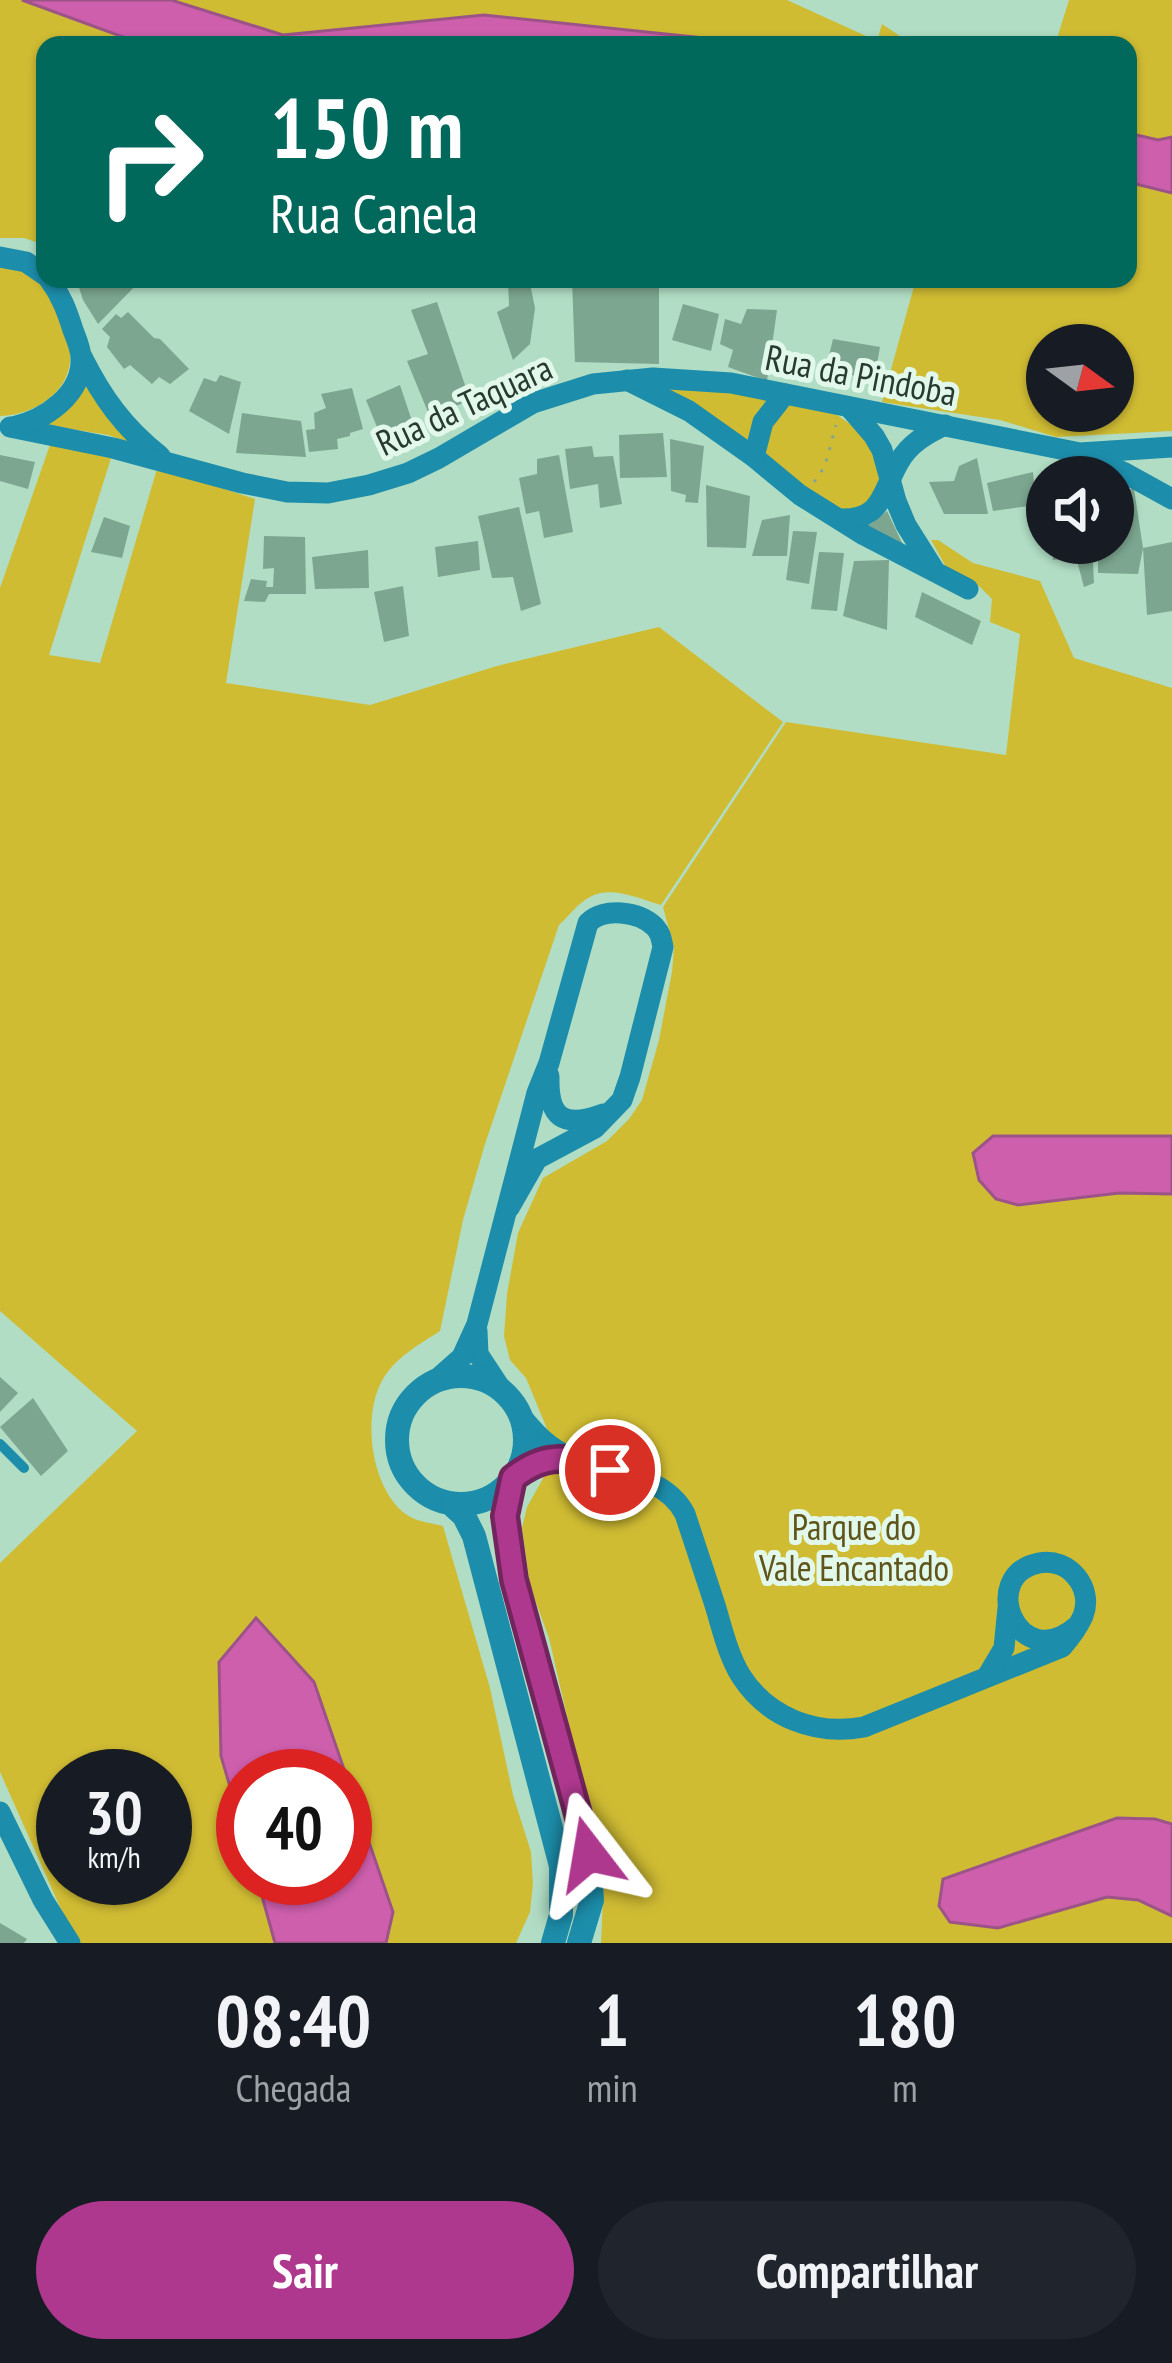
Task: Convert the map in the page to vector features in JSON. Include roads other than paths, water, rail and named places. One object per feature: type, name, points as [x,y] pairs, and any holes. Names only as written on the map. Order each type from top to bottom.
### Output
[{"type":"street","points":[[0,257],[36,269]]},
{"type":"street","points":[[54,288],[107,403],[122,423],[165,460]]},
{"type":"street","points":[[5,426],[30,423],[58,406],[71,390],[82,357]]},
{"type":"street","name":"Rua da Pindoba","points":[[626,380],[697,378],[1081,453],[1172,500]]},
{"type":"street","points":[[626,380],[689,411],[800,495],[864,535],[968,589]]},
{"type":"street","name":"Rua da Taquara","points":[[5,426],[287,492],[328,493],[408,473],[533,403],[593,384],[626,380]]},
{"type":"street","points":[[754,457],[764,422],[785,394]]},
{"type":"street","points":[[844,406],[882,450],[906,525],[934,570]]},
{"type":"street","points":[[839,519],[865,517],[880,501],[899,461],[912,446],[945,425]]},
{"type":"street","name":"Rua da Pindoba","points":[[1081,453],[1172,447]]},
{"type":"street","points":[[509,1208],[536,1160],[595,1128],[627,1089],[663,946],[647,922],[604,912],[588,923],[537,1093],[478,1324],[462,1357],[410,1401],[397,1432],[397,1449],[409,1480],[422,1492],[452,1504],[487,1499],[514,1476],[547,1459],[572,1458]]},
{"type":"street","points":[[549,1063],[550,1106],[558,1115],[580,1120],[614,1109]]},
{"type":"street","points":[[478,1324],[478,1354],[542,1440],[572,1458],[664,1488],[677,1499],[740,1674],[767,1705],[783,1716],[843,1731],[887,1720],[988,1675],[1004,1673],[1061,1647],[1084,1615],[1084,1589],[1069,1568],[1044,1562],[1021,1571],[1012,1581],[1004,1648],[988,1675]]},
{"type":"street","points":[[436,1380],[463,1375],[501,1389]]},
{"type":"street","points":[[520,1415],[525,1445],[505,1516],[514,1580],[584,1830],[592,1900],[583,1943]]},
{"type":"street","points":[[452,1504],[474,1536],[561,1867],[561,1915],[553,1943]]},
{"type":"street","points":[[1008,1606],[1011,1619],[1030,1637],[1055,1640],[1077,1626]]},
{"type":"street","points":[[0,1812],[70,1943]]},
{"type":"lane","points":[[0,1444],[24,1468]]},
{"type":"park label","name":"Parque do Vale Encantado","points":[[854,1548]]}]
